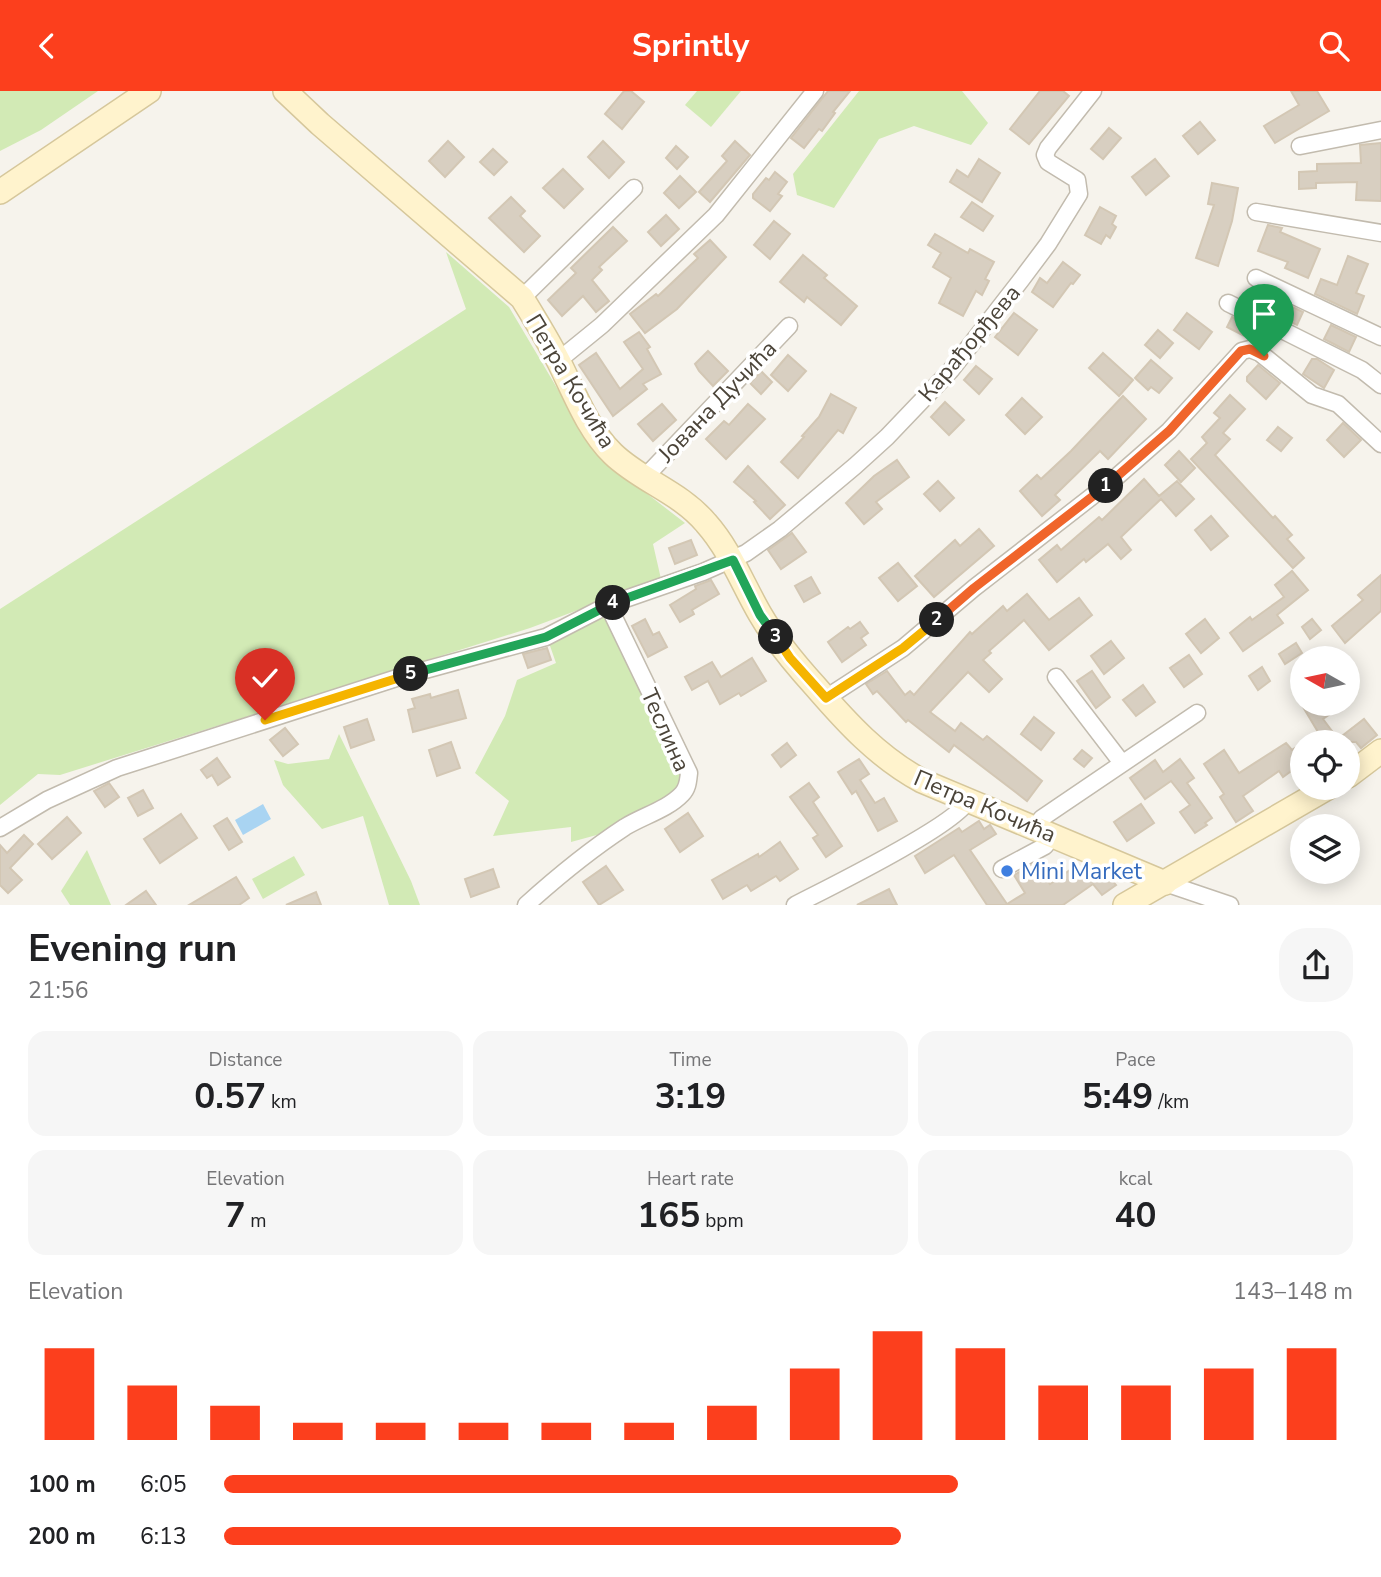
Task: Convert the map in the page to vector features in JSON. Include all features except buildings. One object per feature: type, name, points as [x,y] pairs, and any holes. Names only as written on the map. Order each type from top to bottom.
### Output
[{"type":"street","points":[[0,191],[149,91]]},
{"type":"street","name":"Петра Кочића","points":[[285,91],[522,298],[606,446],[623,462],[676,495],[695,511],[733,560],[760,615],[790,658],[858,734],[889,760],[922,781],[1165,883],[1230,905]]},
{"type":"street","points":[[559,360],[602,325],[716,215],[815,91]]},
{"type":"street","name":"Карађорђева","points":[[733,560],[780,529],[887,437],[951,370],[990,321],[1048,244],[1079,194],[1077,180],[1048,162],[1045,155],[1093,91]]},
{"type":"street","points":[[1300,146],[1381,130]]},
{"type":"street","points":[[522,298],[634,188]]},
{"type":"street","points":[[1256,212],[1381,233]]},
{"type":"street","points":[[1256,278],[1381,337]]},
{"type":"street","points":[[1228,303],[1362,370],[1381,385]]},
{"type":"street","name":"Јована Дучића","points":[[645,477],[789,326]]},
{"type":"street","points":[[826,698],[903,648],[974,588],[1113,480],[1169,431],[1241,351],[1250,349],[1260,353],[1312,395],[1338,404],[1381,444]]},
{"type":"street","points":[[0,828],[47,800],[117,768],[403,676],[546,637],[608,605],[733,560]]},
{"type":"street","name":"Теслина","points":[[526,905],[562,873],[626,827],[681,796],[687,787],[689,773],[608,605]]},
{"type":"street","points":[[1056,677],[1122,763]]},
{"type":"street","points":[[1002,869],[1045,846],[1042,818],[1197,713]]},
{"type":"street","points":[[1360,767],[1381,751]]},
{"type":"street","points":[[796,905],[930,832],[962,811],[969,799]]},
{"type":"street","points":[[1125,905],[1305,800]]},
{"type":"green space","points":[[0,91],[98,91],[41,130],[0,151]]},
{"type":"green space","points":[[697,91],[741,91],[711,127],[685,105]]},
{"type":"green space","points":[[859,91],[962,91],[988,123],[971,145],[914,126],[879,139],[834,208],[797,195],[793,174]]},
{"type":"green space","points":[[446,252],[509,307],[573,415],[606,462],[685,523],[653,544],[661,579],[530,628],[60,775],[38,774],[0,805],[0,609],[466,309]]},
{"type":"green space","points":[[604,617],[689,773],[687,788],[626,827],[571,842],[571,827],[493,836],[509,801],[475,773],[505,716],[517,680],[556,663],[549,643]]},
{"type":"green space","points":[[339,734],[411,881],[420,905],[389,905],[363,816],[322,829],[283,785],[274,760],[288,764],[329,759]]},
{"type":"green space","points":[[87,850],[111,905],[70,905],[61,891]]},
{"type":"green space","points":[[294,856],[305,875],[263,899],[252,879]]},
{"type":"water","points":[[263,804],[271,819],[243,835],[235,820]]},
{"type":"place","name":"Mini Market","points":[[1007,871]]},
{"type":"route","points":[[265,720],[403,676],[546,637],[608,605],[733,560],[760,615],[790,658],[826,698],[926,631],[974,588],[1113,480],[1169,431],[1241,351],[1250,349],[1264,356]]}]
